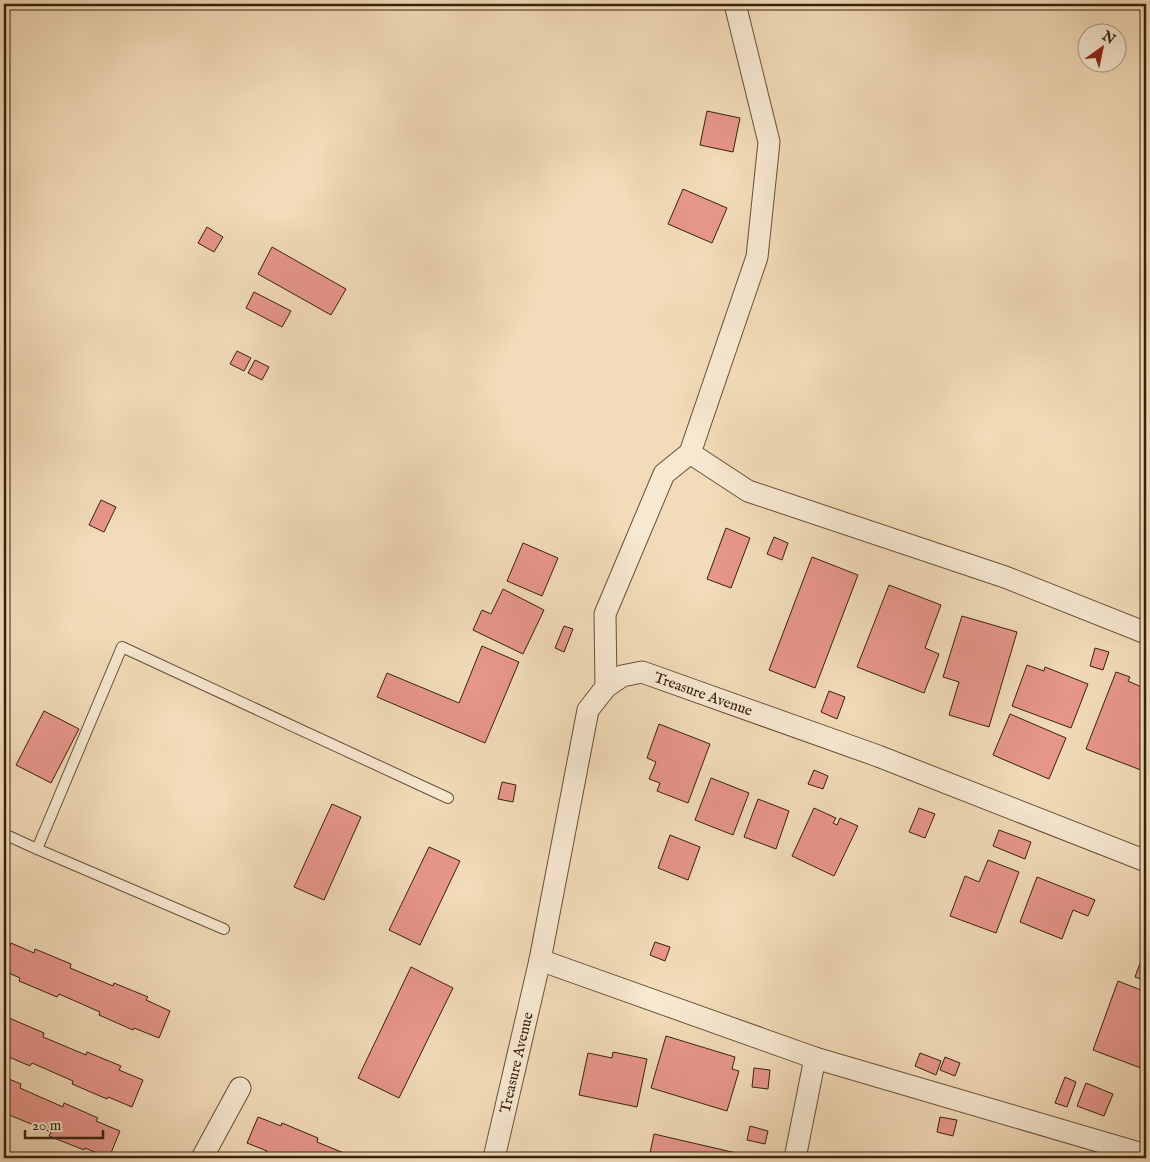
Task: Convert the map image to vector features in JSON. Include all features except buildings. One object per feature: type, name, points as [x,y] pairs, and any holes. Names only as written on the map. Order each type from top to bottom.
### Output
[{"type":"street","points":[[606,687],[605,614],[664,474],[690,453],[757,257],[769,142],[735,4]]},
{"type":"street","points":[[690,453],[748,491],[1005,577],[1146,633]]},
{"type":"street","name":"Treasure Avenue","points":[[494,1158],[540,960],[588,710],[606,687],[622,676],[642,672],[878,756],[1146,861]]},
{"type":"street","points":[[540,960],[815,1058],[1146,1155]]},
{"type":"street","points":[[795,1158],[815,1058]]},
{"type":"street","points":[[202,1158],[240,1088]]},
{"type":"lane","points":[[37,849],[122,647],[448,798]]},
{"type":"lane","points":[[4,834],[224,929]]}]
